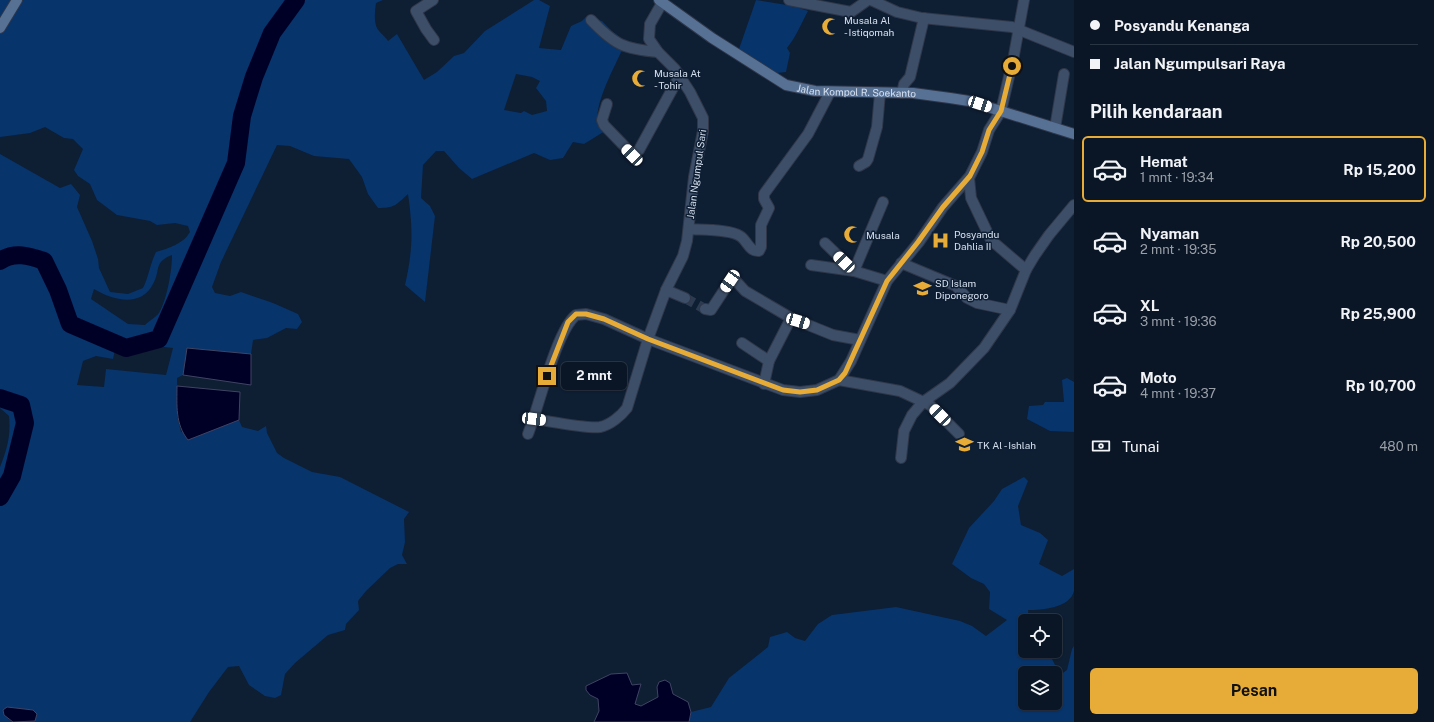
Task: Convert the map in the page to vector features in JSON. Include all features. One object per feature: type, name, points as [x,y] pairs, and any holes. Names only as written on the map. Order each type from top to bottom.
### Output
[{"type":"main road","points":[[0,28],[17,0]]},
{"type":"main road","name":"Jalan Kompol R. Soekanto","points":[[660,1],[776,80],[801,89],[830,92],[934,95],[969,101],[1074,134]]},
{"type":"street","points":[[433,0],[416,11],[434,40]]},
{"type":"street","points":[[789,0],[851,12],[868,0]]},
{"type":"street","points":[[871,0],[897,12],[924,18],[997,24],[1018,30],[1074,52]]},
{"type":"street","points":[[528,434],[561,338],[568,322],[576,314],[586,314],[604,319],[648,339],[697,356],[764,384],[783,390],[800,392],[817,390],[839,380],[845,373],[887,281],[943,207],[969,178],[982,152],[989,130],[1001,111],[1014,55],[1024,0]]},
{"type":"street","name":"Jalan Ngumpul Sari","points":[[534,419],[597,428],[622,415],[627,408],[648,339],[666,290],[683,256],[689,229],[694,177],[703,131],[703,118],[697,104],[680,75],[658,52],[649,39],[648,33],[650,24],[660,1]]},
{"type":"street","points":[[902,93],[904,84],[910,77],[924,18]]},
{"type":"street","points":[[591,20],[613,41],[627,48],[658,52]]},
{"type":"street","points":[[1055,128],[1064,74]]},
{"type":"street","points":[[607,104],[602,120],[604,125],[632,155],[639,150],[680,75]]},
{"type":"street","points":[[689,229],[731,232],[740,236],[751,249],[756,252],[759,251],[761,248],[761,225],[769,208],[764,199],[764,194],[808,134],[830,92]]},
{"type":"street","points":[[859,166],[868,159],[877,126],[880,93]]},
{"type":"street","points":[[969,178],[971,198],[992,240],[1026,270]]},
{"type":"street","points":[[854,271],[883,202]]},
{"type":"street","points":[[901,458],[904,431],[912,415],[923,402],[950,383],[984,348],[1010,310],[1026,270],[1048,234],[1074,205]]},
{"type":"street","points":[[825,243],[854,271]]},
{"type":"street","points":[[901,264],[956,286],[967,298],[977,303],[1010,310]]},
{"type":"street","points":[[811,266],[854,271],[887,281]]},
{"type":"street","points":[[705,309],[711,310],[730,281],[735,280],[745,291],[791,318],[833,335],[860,340]]},
{"type":"street","points":[[666,290],[685,298]]},
{"type":"street","points":[[764,384],[769,361],[791,318]]},
{"type":"street","points":[[742,343],[769,361]]},
{"type":"street","points":[[839,380],[900,391],[930,405],[959,434]]},
{"type":"shaded area","points":[[0,0],[383,0],[376,3],[375,17],[377,28],[388,41],[397,34],[424,80],[437,72],[454,56],[464,53],[485,31],[534,0],[539,0],[550,6],[539,48],[561,50],[571,26],[582,21],[586,17],[602,21],[626,42],[603,93],[600,104],[598,121],[605,131],[584,144],[573,142],[563,158],[550,160],[534,153],[472,179],[459,168],[444,151],[436,151],[423,165],[421,198],[430,206],[435,216],[425,302],[405,285],[411,250],[411,218],[408,194],[395,205],[378,208],[368,194],[362,177],[349,159],[314,156],[290,146],[277,145],[221,262],[212,287],[215,293],[230,296],[241,292],[273,303],[298,314],[302,322],[297,329],[286,328],[267,338],[253,340],[251,354],[187,348],[183,375],[177,378],[177,416],[181,432],[201,434],[239,420],[242,427],[258,431],[266,426],[267,433],[277,453],[284,458],[312,472],[340,477],[409,512],[404,519],[405,542],[402,555],[407,564],[398,564],[390,568],[366,591],[358,601],[359,610],[346,624],[345,630],[328,635],[295,663],[285,674],[281,695],[275,698],[265,696],[249,685],[239,666],[228,667],[209,692],[190,722],[15,722],[22,721],[33,710],[15,709],[8,719],[13,722],[0,722],[0,467],[8,442],[9,416],[0,408],[0,154],[60,188],[71,184],[80,195],[77,207],[92,241],[98,259],[99,268],[110,292],[128,294],[143,288],[156,252],[180,243],[190,232],[188,226],[175,223],[157,225],[150,221],[117,215],[97,200],[90,184],[78,176],[74,170],[83,149],[73,139],[64,138],[45,127],[30,133],[0,137]],"holes":[[[516,74],[532,77],[540,81],[536,88],[546,101],[547,111],[532,115],[524,111],[521,113],[504,110]],[[172,255],[167,293],[159,313],[145,325],[128,324],[91,299],[94,289],[117,299],[126,300],[141,296],[148,292],[153,284],[158,267],[166,258]],[[164,342],[164,347],[173,348],[166,375],[106,369],[104,387],[77,385],[83,361],[96,356],[113,359],[115,350],[128,351]]]},
{"type":"shaded area","points":[[756,0],[793,6],[808,11],[796,35],[787,48],[790,53],[786,72],[777,73],[739,49]]},
{"type":"shaded area","points":[[187,348],[251,354],[251,385],[183,375]]},
{"type":"shaded area","points":[[1067,378],[1074,382],[1074,432],[1050,431],[1027,419],[1029,406],[1043,405],[1045,402],[1064,402],[1062,380]]},
{"type":"shaded area","points":[[177,386],[240,392],[239,420],[188,440],[179,421]]},
{"type":"shaded area","points":[[1024,477],[1028,481],[1018,506],[1021,525],[1040,533],[1048,540],[1039,564],[1062,576],[1074,569],[1074,591],[1067,601],[1055,607],[1028,610],[1028,614],[1018,614],[1018,658],[1052,658],[1056,666],[1018,666],[1018,710],[1062,710],[1062,674],[1067,670],[1074,646],[1074,722],[689,722],[691,712],[711,707],[729,678],[768,647],[770,637],[787,632],[795,638],[805,641],[818,624],[832,615],[896,607],[960,621],[972,626],[986,636],[1007,620],[989,609],[990,592],[984,584],[971,578],[952,564],[969,528],[994,501],[1002,489]]},
{"type":"shaded area","points":[[627,673],[632,685],[641,684],[635,704],[641,706],[658,697],[657,687],[659,682],[665,680],[670,683],[673,694],[688,702],[691,712],[689,722],[594,722],[599,711],[598,699],[590,695],[586,690],[586,686],[611,674]]},
{"type":"shaded area","points":[[7,707],[33,710],[37,714],[35,721],[13,722],[4,715],[3,710]]},
{"type":"waterway","points":[[0,261],[16,255],[33,257],[44,261],[58,290],[70,324],[126,348],[159,339],[236,163],[242,116],[254,77],[272,33],[296,0]]},
{"type":"waterway","points":[[0,398],[21,405],[25,423],[12,476],[0,497]]},
{"type":"tunnel","points":[[685,298],[705,309]]},
{"type":"place","name":"Musala Al - Istiqomah","points":[[831,26]]},
{"type":"place","name":"Musala At - Tohir","points":[[641,79]]},
{"type":"place","name":"Musala","points":[[853,235]]},
{"type":"place","name":"Posyandu Dahlia II","points":[[941,240]]},
{"type":"place","name":"SD Islam Diponegoro","points":[[922,289]]},
{"type":"place","name":"TK Al - Ishlah","points":[[964,445]]},
{"type":"route","points":[[547,376],[568,322],[576,314],[586,314],[604,319],[648,339],[697,356],[764,384],[783,390],[800,392],[817,390],[839,380],[845,373],[851,361],[883,293],[887,281],[943,207],[970,176],[982,152],[989,130],[1001,111],[1012,66]]}]
